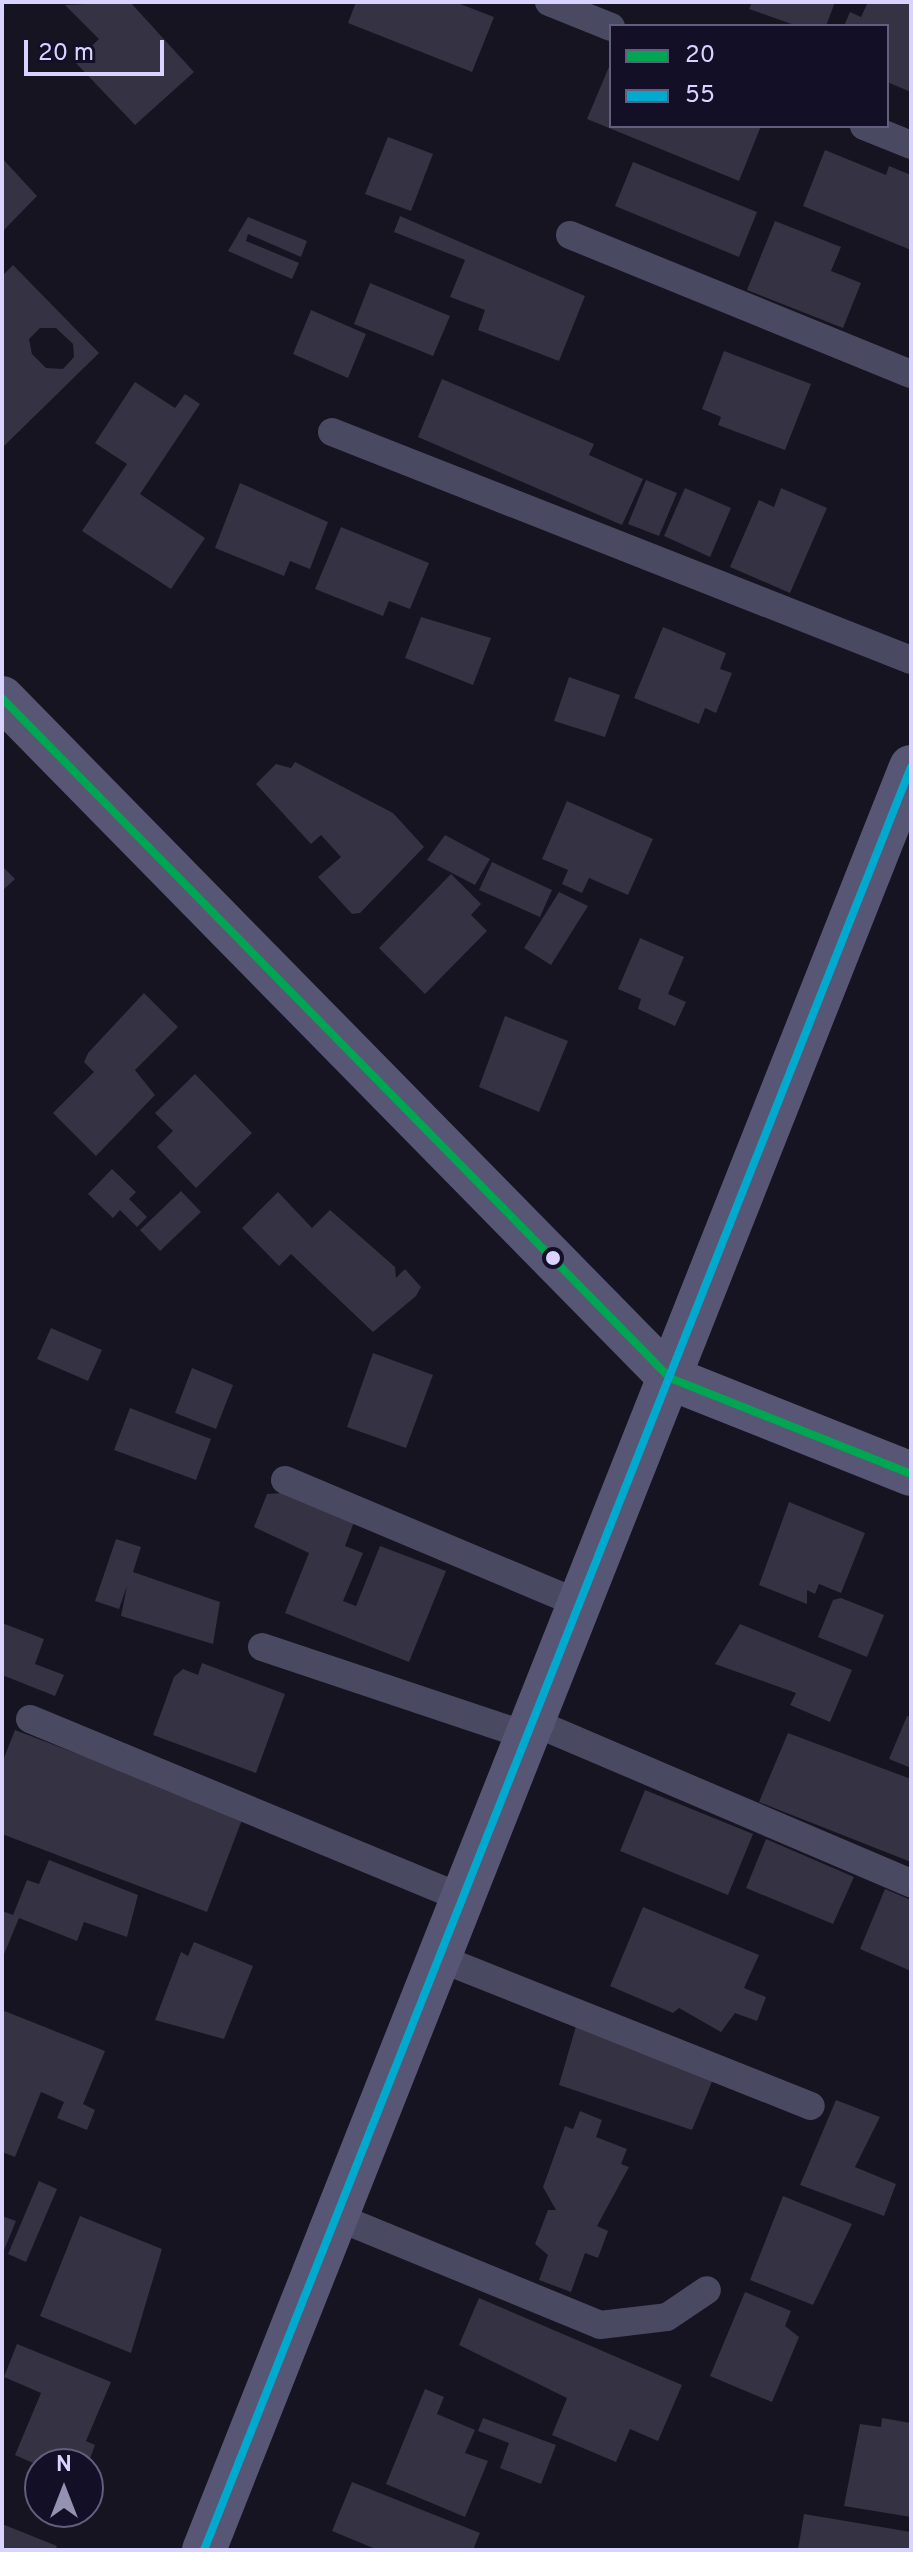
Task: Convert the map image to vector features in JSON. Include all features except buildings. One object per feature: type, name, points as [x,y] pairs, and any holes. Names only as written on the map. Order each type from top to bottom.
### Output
[{"type":"street","points":[[2,698],[670,1378],[911,1474]]},
{"type":"street","points":[[205,2550],[911,767]]},
{"type":"lane","points":[[549,2],[609,26]]},
{"type":"lane","points":[[869,128],[911,145]]},
{"type":"lane","points":[[570,235],[911,374]]},
{"type":"lane","points":[[332,432],[911,660]]},
{"type":"lane","points":[[285,1480],[580,1604]]},
{"type":"lane","points":[[262,1647],[530,1729],[911,1883]]},
{"type":"lane","points":[[30,1719],[463,1898]]},
{"type":"lane","points":[[439,1958],[811,2106]]},
{"type":"lane","points":[[337,2217],[600,2325],[667,2317],[707,2290]]},
{"type":"transit line","name":"20","points":[[2,698],[670,1378],[911,1474]]},
{"type":"transit line","name":"55","points":[[204,2550],[911,767]]}]
